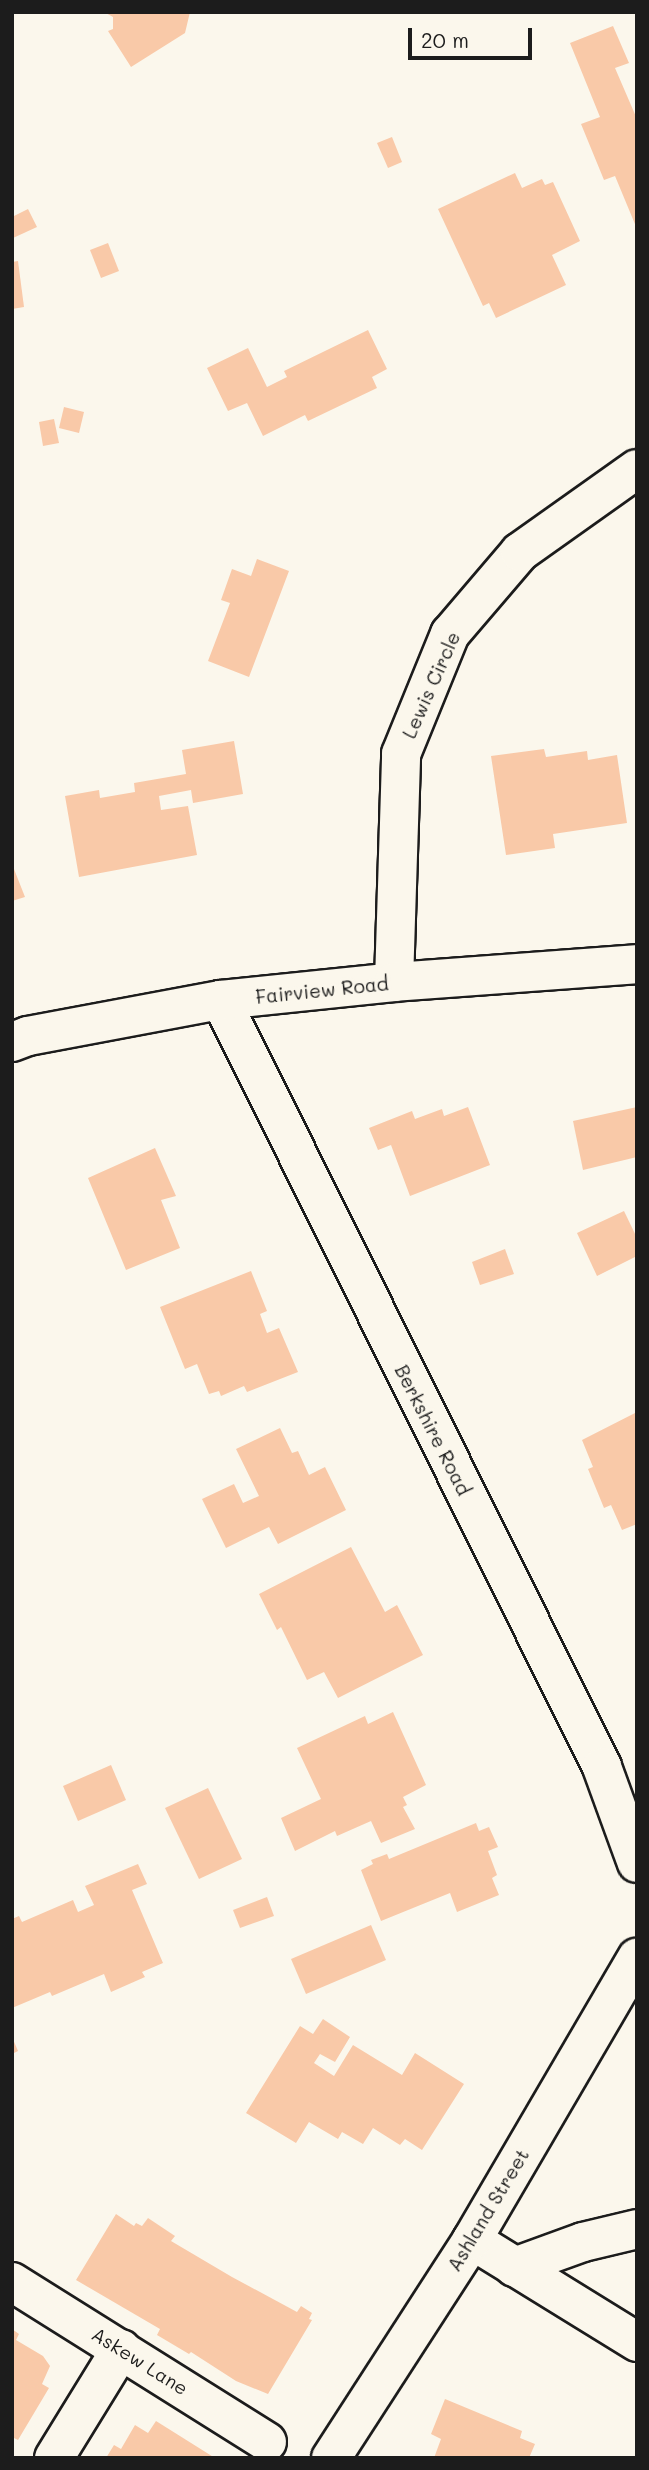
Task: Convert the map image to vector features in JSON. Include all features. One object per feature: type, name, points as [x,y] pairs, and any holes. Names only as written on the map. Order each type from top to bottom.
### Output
[{"type":"street","name":"Lewis Circle","points":[[394,982],[401,754],[450,634],[520,552],[637,469]]},
{"type":"street","name":"Fairview Road","points":[[12,1042],[28,1036],[221,1000],[394,982],[637,964]]},
{"type":"street","name":"Berkshire Road","points":[[221,1000],[602,1767],[637,1863]]},
{"type":"street","name":"Ashland Street","points":[[331,2458],[472,2240],[637,1958]]},
{"type":"street","points":[[514,2267],[583,2242],[637,2229]]},
{"type":"street","points":[[472,2240],[637,2342]]},
{"type":"street","name":"Askew Lane","points":[[12,2282],[267,2442]]},
{"type":"street","points":[[54,2458],[121,2349]]},
{"type":"building","points":[[104,12],[190,12],[185,33],[131,67],[108,31],[113,29],[113,17]]},
{"type":"building","points":[[613,26],[629,63],[615,68],[637,119],[637,229],[615,176],[604,180],[581,124],[600,117],[570,43]]},
{"type":"building","points":[[392,137],[402,162],[388,168],[377,143]]},
{"type":"building","points":[[515,173],[522,188],[542,179],[545,185],[553,182],[580,241],[552,255],[566,285],[496,318],[489,303],[483,306],[438,209]]},
{"type":"building","points":[[28,209],[37,227],[13,238],[12,217]]},
{"type":"building","points":[[108,243],[119,271],[101,278],[90,250]]},
{"type":"building","points":[[18,261],[24,307],[12,309],[12,262]]},
{"type":"building","points":[[368,330],[387,369],[372,377],[377,388],[308,421],[305,415],[263,436],[247,403],[228,411],[207,368],[248,348],[267,387],[287,377],[284,371]]},
{"type":"building","points":[[64,407],[84,412],[79,433],[59,428]]},
{"type":"building","points":[[54,419],[59,443],[43,446],[39,422]]},
{"type":"building","points":[[257,559],[289,571],[249,677],[208,661],[230,603],[221,600],[232,569],[251,576]]},
{"type":"building","points":[[234,741],[243,794],[193,803],[191,790],[159,796],[161,810],[188,806],[197,855],[79,877],[65,796],[99,790],[100,798],[135,792],[134,783],[186,774],[182,750]]},
{"type":"building","points":[[544,749],[546,757],[587,751],[588,760],[617,755],[627,823],[553,834],[555,848],[506,855],[491,756]]},
{"type":"building","points":[[12,864],[25,897],[12,901]]},
{"type":"building","points":[[468,1107],[490,1165],[410,1196],[391,1145],[378,1150],[369,1128],[412,1111],[415,1119],[442,1109],[444,1116]]},
{"type":"building","points":[[637,1107],[637,1157],[583,1170],[573,1121]]},
{"type":"building","points":[[155,1148],[176,1196],[161,1200],[180,1248],[126,1270],[88,1178]]},
{"type":"building","points":[[624,1211],[637,1238],[637,1256],[597,1276],[577,1233]]},
{"type":"building","points":[[505,1249],[514,1274],[480,1285],[472,1262]]},
{"type":"building","points":[[251,1271],[267,1311],[260,1314],[267,1333],[279,1328],[298,1372],[247,1392],[244,1386],[221,1396],[219,1391],[209,1394],[197,1364],[185,1369],[160,1307]]},
{"type":"building","points":[[637,1412],[637,1524],[622,1530],[611,1505],[604,1508],[588,1469],[593,1467],[582,1440]]},
{"type":"building","points":[[280,1428],[292,1453],[298,1451],[309,1475],[325,1467],[346,1510],[278,1544],[269,1527],[226,1548],[202,1499],[234,1484],[243,1503],[259,1496],[236,1449]]},
{"type":"building","points":[[351,1547],[385,1612],[397,1605],[423,1655],[338,1698],[324,1672],[307,1680],[281,1627],[277,1630],[259,1594]]},
{"type":"building","points":[[393,1712],[426,1785],[403,1797],[407,1805],[403,1807],[415,1829],[381,1843],[371,1821],[337,1836],[335,1831],[295,1851],[281,1818],[321,1799],[297,1748],[365,1716],[368,1724]]},
{"type":"building","points":[[111,1765],[126,1800],[78,1821],[63,1786]]},
{"type":"building","points":[[208,1788],[242,1859],[199,1879],[165,1808]]},
{"type":"building","points":[[476,1823],[479,1831],[489,1827],[498,1847],[488,1851],[497,1875],[492,1878],[499,1895],[457,1912],[450,1893],[381,1921],[361,1870],[373,1864],[371,1860],[387,1854],[389,1859]]},
{"type":"building","points":[[138,1864],[147,1884],[132,1890],[163,1963],[142,1972],[145,1977],[111,1992],[104,1974],[52,1996],[50,1992],[12,2008],[12,1919],[19,1916],[22,1922],[73,1900],[78,1912],[94,1905],[85,1886]]},
{"type":"building","points":[[267,1897],[274,1916],[240,1928],[233,1910]]},
{"type":"building","points":[[371,1925],[386,1960],[306,1994],[291,1959]]},
{"type":"building","points":[[323,2019],[350,2037],[335,2062],[320,2054],[314,2063],[334,2076],[353,2045],[402,2075],[415,2053],[464,2084],[422,2150],[405,2139],[400,2145],[373,2128],[363,2144],[342,2132],[338,2139],[309,2122],[296,2143],[246,2113],[300,2026],[313,2034]]},
{"type":"building","points":[[12,2037],[18,2051],[12,2054]]},
{"type":"building","points":[[116,2214],[134,2226],[136,2223],[142,2226],[148,2218],[175,2236],[171,2241],[232,2277],[297,2312],[301,2306],[312,2313],[309,2319],[312,2320],[268,2394],[236,2381],[191,2352],[189,2354],[157,2335],[160,2329],[76,2280]]},
{"type":"building","points":[[12,2329],[19,2334],[16,2340],[43,2356],[50,2366],[42,2384],[49,2388],[18,2440],[12,2437]]},
{"type":"building","points":[[445,2399],[522,2431],[520,2438],[535,2444],[529,2458],[434,2458],[441,2439],[431,2434]]},
{"type":"building","points":[[156,2421],[215,2458],[106,2458],[114,2445],[121,2449],[135,2425],[148,2433]]}]
